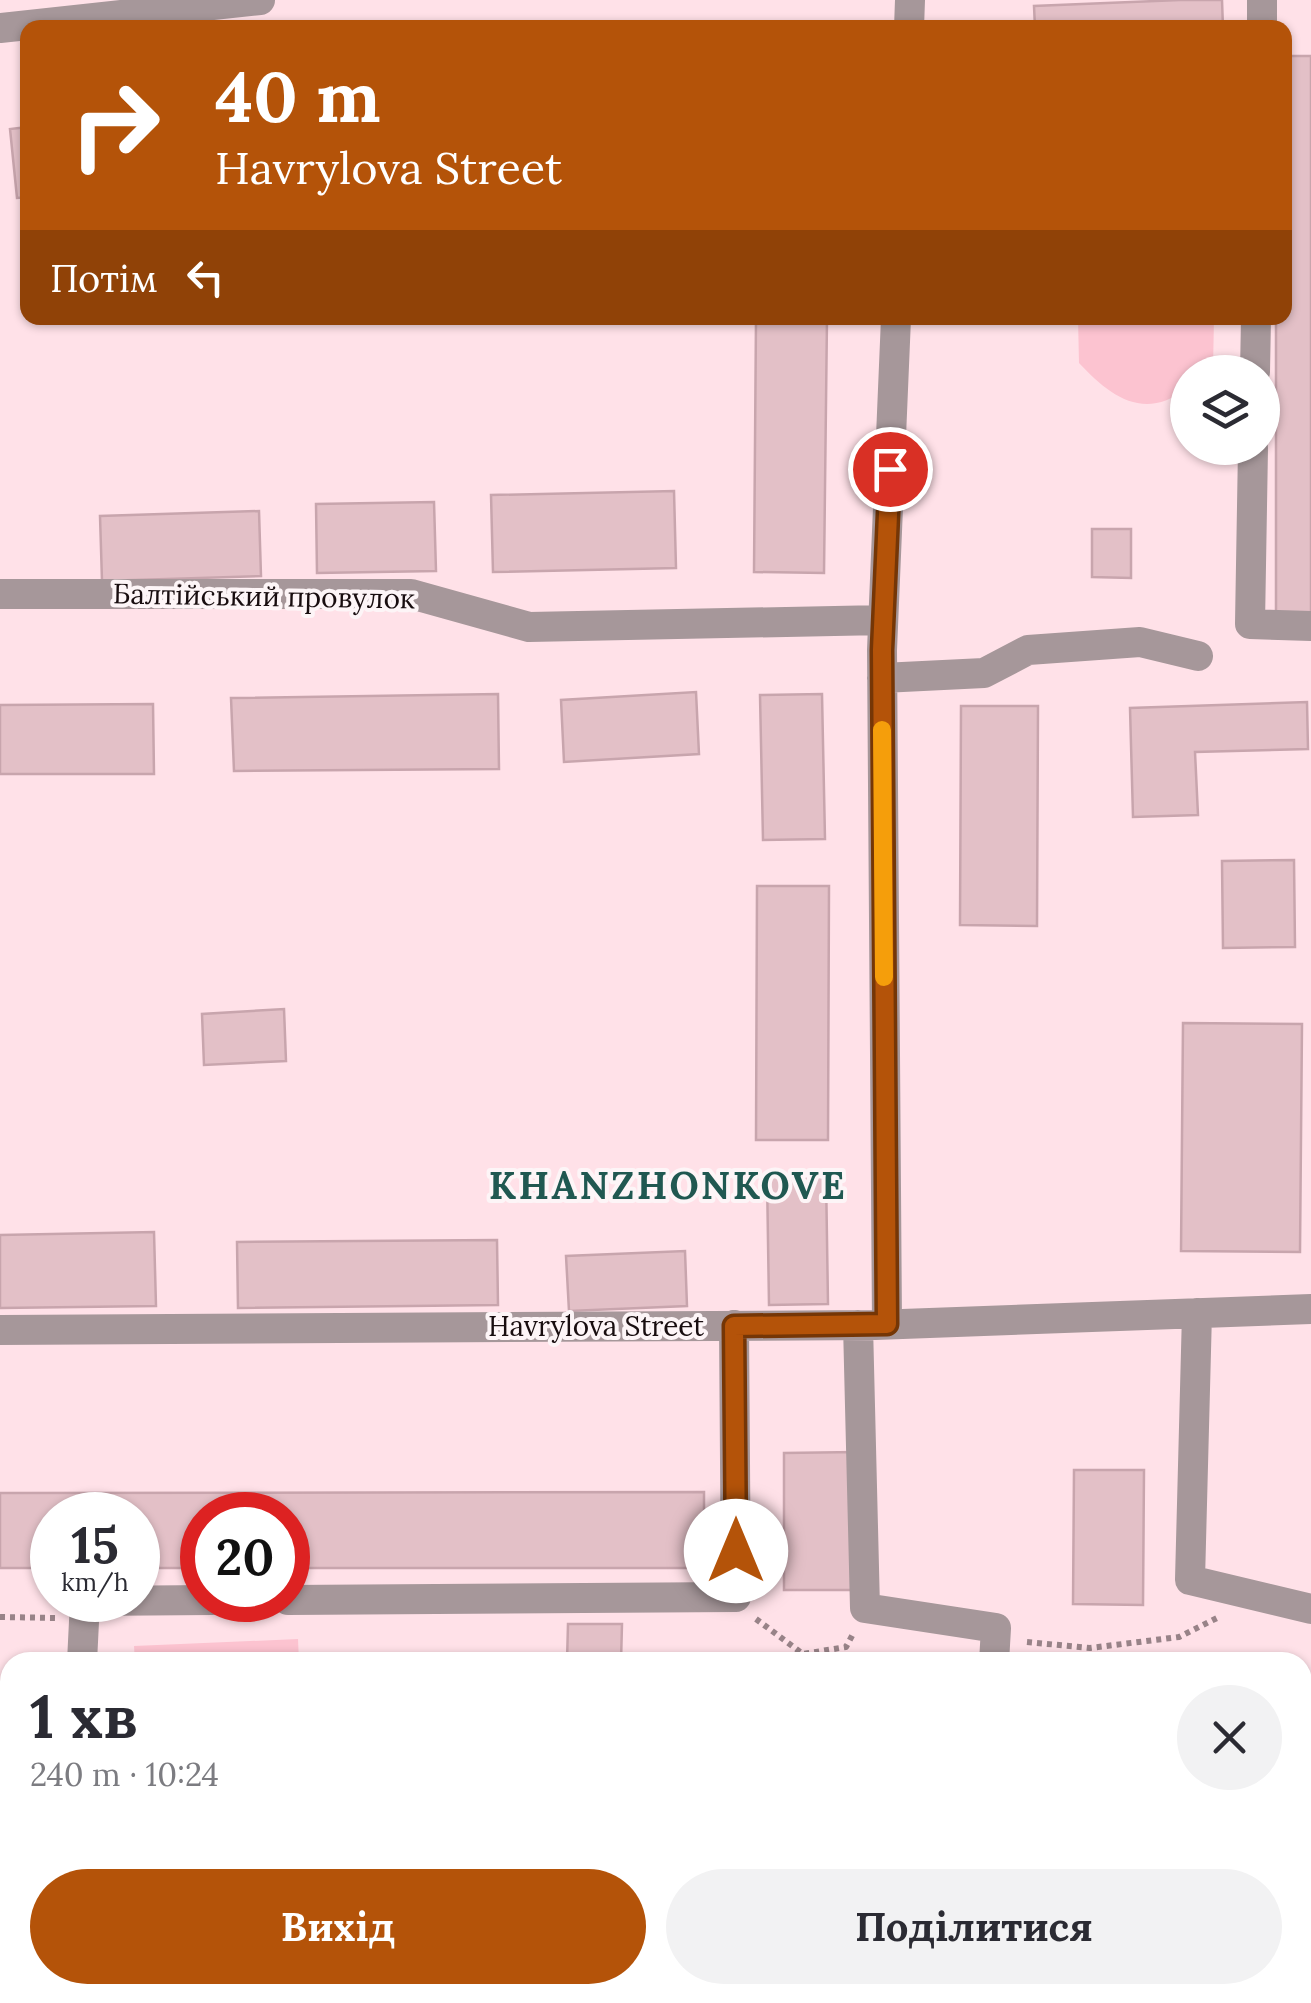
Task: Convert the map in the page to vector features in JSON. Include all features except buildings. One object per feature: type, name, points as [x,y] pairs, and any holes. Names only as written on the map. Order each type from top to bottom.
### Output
[{"type":"street","points":[[74,20],[260,0]]},
{"type":"street","points":[[896,325],[883,620],[865,1608],[996,1628],[995,1651]]},
{"type":"street","points":[[1255,355],[1256,325]]},
{"type":"street","points":[[1253,465],[1250,624],[1311,626]]},
{"type":"street","name":"Балтійський провулок","points":[[0,594],[411,594],[529,627],[883,620]]},
{"type":"street","points":[[882,678],[984,673],[1028,650],[1140,642],[1198,656]]},
{"type":"street","name":"Havrylova Street","points":[[0,1330],[872,1324],[1311,1310]]},
{"type":"street","points":[[1197,1314],[1190,1580],[1311,1609]]},
{"type":"street","points":[[310,1600],[736,1597],[734,1326]]},
{"type":"street","points":[[82,1652],[84,1622]]},
{"type":"path","points":[[726,1597],[800,1652]]},
{"type":"path","points":[[995,1651],[1090,1648],[1180,1637],[1260,1597]]},
{"type":"path","points":[[815,1652],[846,1647],[865,1608]]},
{"type":"path","points":[[0,1617],[30,1618]]},
{"type":"shaded area","points":[[1078,325],[1214,325],[1213,355],[1170,355],[1170,398],[1142,404],[1128,401],[1103,386],[1079,363]]},
{"type":"shaded area","points":[[298,1639],[299,1652],[134,1652],[134,1646]]},
{"type":"slow traffic","points":[[882,730],[884,977]]},
{"type":"district","name":"KHANZHONKOVE","points":[[668,1185]]},
{"type":"route","points":[[736,1551],[734,1326],[887,1324],[882,650],[890,469]]}]
